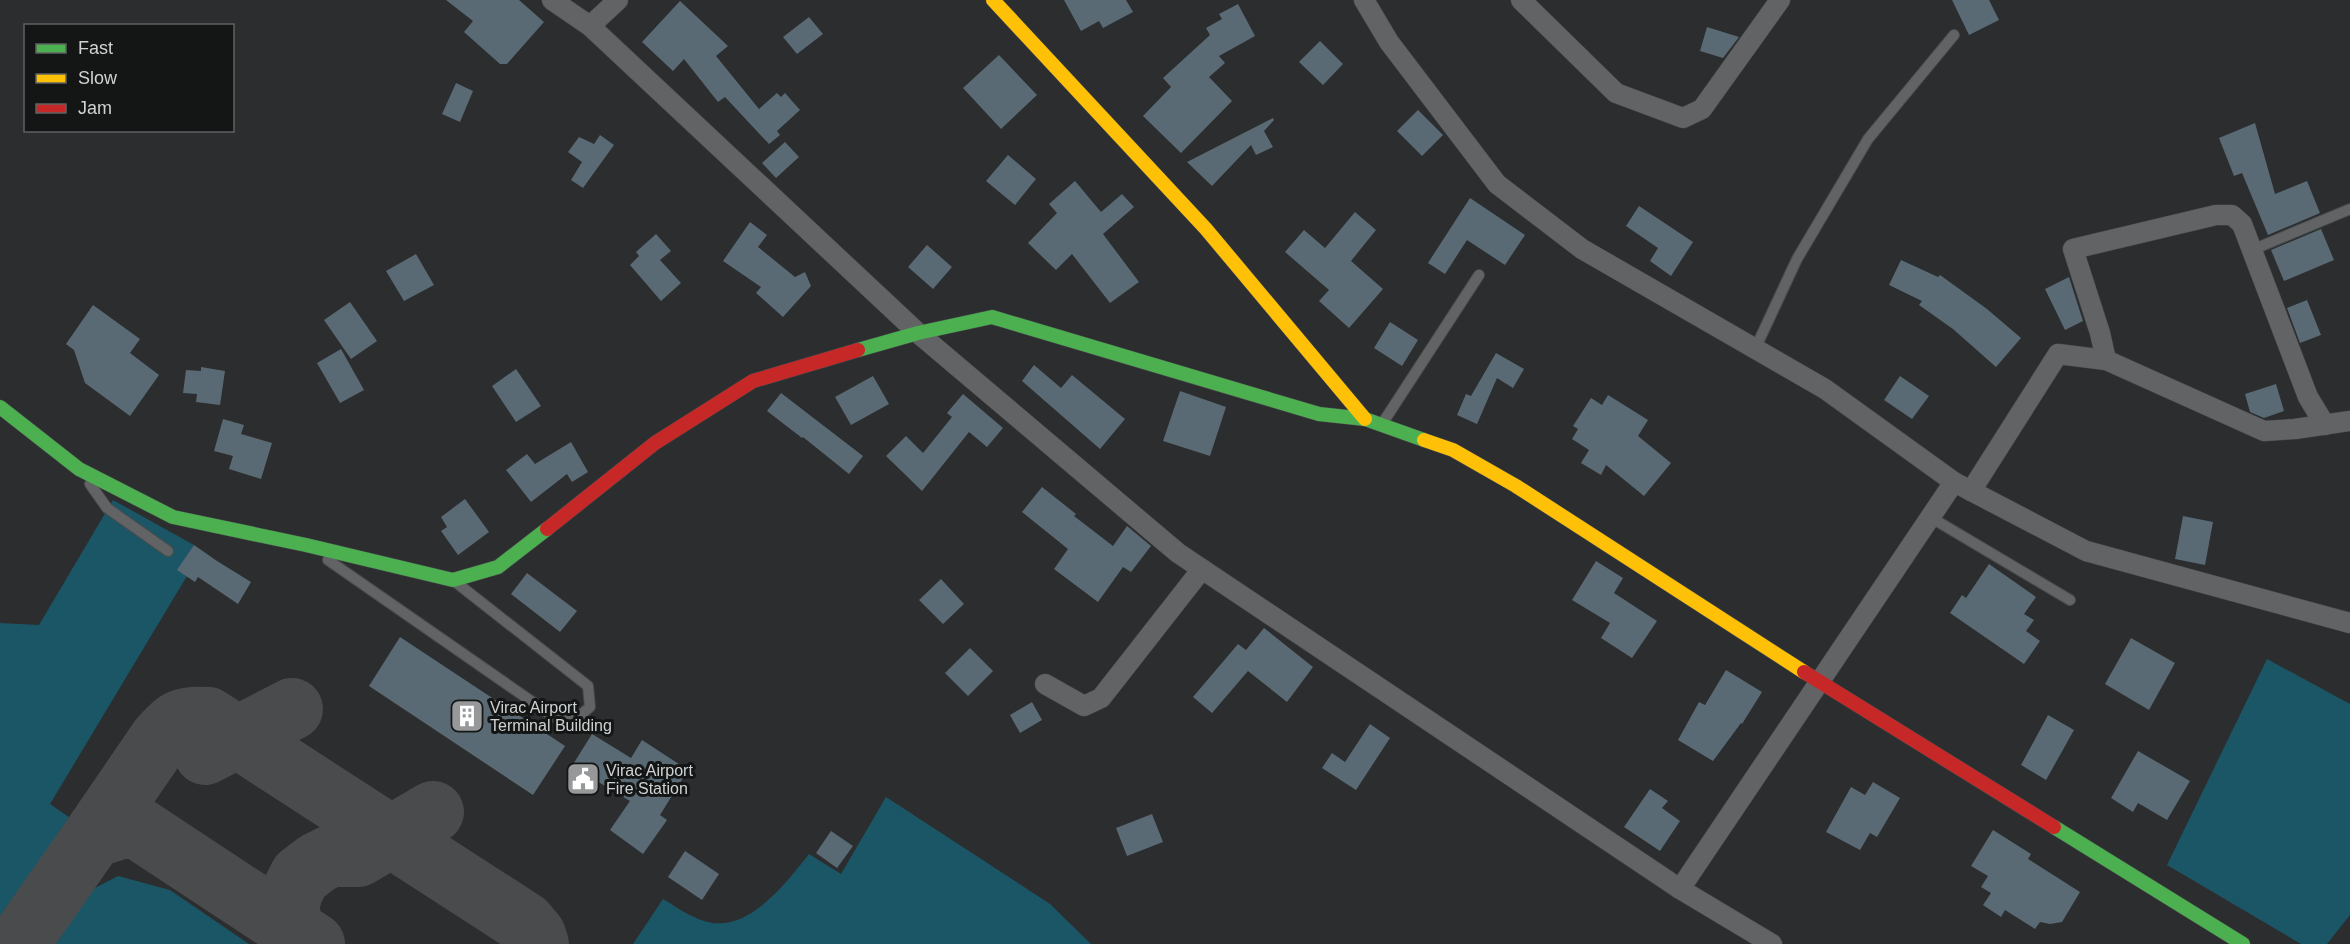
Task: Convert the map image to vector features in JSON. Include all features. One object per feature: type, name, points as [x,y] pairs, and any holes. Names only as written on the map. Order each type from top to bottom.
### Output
[{"type":"street","points":[[552,0],[590,26],[918,333],[1178,553],[1680,889],[1772,944]]},
{"type":"street","points":[[590,26],[618,0]]},
{"type":"street","points":[[993,0],[1206,229],[1365,419]]},
{"type":"street","points":[[1364,0],[1389,42],[1497,184],[1582,249],[1756,347],[1825,389],[1954,482],[2086,551],[2350,623]]},
{"type":"street","points":[[1521,0],[1616,93],[1683,118],[1702,109],[1780,0]]},
{"type":"street","points":[[2106,360],[2100,333],[2073,249],[2216,215],[2232,214],[2242,224],[2304,387],[2325,425]]},
{"type":"street","points":[[0,407],[79,469],[173,517],[306,545],[453,580],[498,567],[655,443],[753,381],[918,333],[992,317],[1319,414],[1365,419],[1453,450],[1516,486],[1820,683],[2243,944]]},
{"type":"street","points":[[1971,491],[2058,354],[2106,360],[2264,431],[2350,421]]},
{"type":"street","points":[[1680,889],[1954,482]]},
{"type":"street","points":[[1045,684],[1084,706],[1101,698],[1202,569]]},
{"type":"lane","points":[[1756,347],[1797,259],[1868,139],[1954,35]]},
{"type":"lane","points":[[2252,250],[2350,209]]},
{"type":"lane","points":[[1380,426],[1479,275]]},
{"type":"lane","points":[[79,469],[107,508],[168,551]]},
{"type":"lane","points":[[1930,518],[2070,600]]},
{"type":"lane","points":[[306,545],[557,719],[576,719],[590,707],[588,686],[453,580]]},
{"type":"shaded area","points":[[113,500],[194,545],[178,570],[187,576],[50,804],[76,822],[0,927],[0,623],[39,625]]},
{"type":"shaded area","points":[[2267,659],[2350,704],[2350,915],[2327,944],[2301,944],[2167,865]]},
{"type":"shaded area","points":[[886,797],[1050,904],[1091,944],[633,944],[663,899],[704,921],[720,923],[735,921],[764,904],[789,879],[809,854],[841,874]]},
{"type":"shaded area","points":[[118,876],[170,890],[249,944],[47,944],[67,914],[91,890]]},
{"type":"building","points":[[446,0],[519,0],[544,22],[507,64],[500,64],[464,32],[473,21]]},
{"type":"building","points":[[1064,0],[1126,0],[1133,12],[1103,28],[1099,21],[1081,31]]},
{"type":"building","points":[[1952,0],[1989,0],[1999,20],[1969,35]]},
{"type":"building","points":[[680,1],[728,46],[716,56],[759,109],[777,93],[781,97],[785,93],[800,110],[777,131],[780,135],[769,144],[725,97],[718,102],[684,59],[673,71],[642,42]]},
{"type":"building","points":[[1238,4],[1255,36],[1219,56],[1225,63],[1209,77],[1232,101],[1181,153],[1143,116],[1171,87],[1163,78],[1210,35],[1206,28],[1222,19],[1219,14]]},
{"type":"building","points":[[809,17],[823,34],[797,54],[783,37]]},
{"type":"building","points":[[1707,27],[1739,37],[1723,58],[1700,51]]},
{"type":"building","points":[[1320,41],[1343,64],[1323,85],[1299,62]]},
{"type":"building","points":[[999,55],[1037,95],[1001,129],[963,88]]},
{"type":"building","points":[[456,83],[473,91],[460,122],[442,114]]},
{"type":"building","points":[[1418,110],[1443,135],[1422,156],[1397,131]]},
{"type":"building","points":[[1273,118],[1274,120],[1264,131],[1273,147],[1256,155],[1251,145],[1212,186],[1187,162]]},
{"type":"building","points":[[2255,123],[2275,194],[2307,181],[2320,213],[2268,235],[2242,173],[2234,176],[2219,138]]},
{"type":"building","points":[[600,135],[614,145],[583,188],[571,180],[582,162],[568,152],[579,137],[594,144]]},
{"type":"building","points":[[785,142],[799,157],[776,178],[762,163]]},
{"type":"building","points":[[1008,155],[1036,179],[1015,205],[986,181]]},
{"type":"building","points":[[1075,181],[1101,212],[1122,194],[1134,207],[1103,234],[1139,282],[1110,303],[1072,254],[1056,270],[1028,243],[1057,213],[1049,204]]},
{"type":"building","points":[[1470,198],[1525,235],[1505,265],[1467,240],[1445,274],[1428,263]]},
{"type":"building","points":[[1639,206],[1693,242],[1671,276],[1650,261],[1658,248],[1626,226]]},
{"type":"building","points":[[1355,212],[1376,230],[1351,261],[1383,289],[1349,328],[1319,301],[1329,290],[1285,252],[1304,230],[1325,248]]},
{"type":"building","points":[[750,222],[767,235],[758,247],[795,277],[805,272],[811,286],[783,317],[756,293],[761,287],[723,261]]},
{"type":"building","points":[[2321,229],[2334,260],[2284,281],[2271,250]]},
{"type":"building","points":[[656,234],[671,251],[660,260],[681,283],[661,301],[630,265],[639,256],[636,252]]},
{"type":"building","points":[[927,245],[952,267],[933,289],[908,267]]},
{"type":"building","points":[[416,254],[434,285],[404,301],[386,271]]},
{"type":"building","points":[[1901,260],[1938,277],[1940,275],[1987,309],[2021,338],[1996,367],[1953,329],[1919,305],[1922,301],[1889,285]]},
{"type":"building","points":[[2069,277],[2083,321],[2065,330],[2045,289]]},
{"type":"building","points":[[2307,300],[2321,335],[2300,343],[2287,308]]},
{"type":"building","points":[[350,302],[377,341],[351,359],[324,320]]},
{"type":"building","points":[[93,305],[140,339],[130,353],[159,375],[130,416],[85,383],[74,350],[66,344]]},
{"type":"building","points":[[1390,322],[1418,340],[1402,366],[1374,348]]},
{"type":"building","points":[[341,349],[364,390],[340,403],[317,363]]},
{"type":"building","points":[[1496,353],[1524,369],[1513,388],[1497,378],[1477,424],[1457,415],[1466,394],[1471,396]]},
{"type":"building","points":[[1034,365],[1061,388],[1072,375],[1125,419],[1100,449],[1022,381]]},
{"type":"building","points":[[201,367],[225,371],[220,405],[196,402],[197,394],[183,393],[186,370],[201,371]]},
{"type":"building","points":[[516,369],[541,406],[516,422],[492,386]]},
{"type":"building","points":[[873,376],[889,404],[851,425],[835,397]]},
{"type":"building","points":[[1900,376],[1929,396],[1912,419],[1884,400]]},
{"type":"building","points":[[2276,384],[2284,411],[2264,418],[2250,412],[2245,394]]},
{"type":"building","points":[[1180,391],[1226,407],[1210,456],[1163,441]]},
{"type":"building","points":[[781,393],[863,456],[849,474],[767,411]]},
{"type":"building","points":[[963,394],[1003,428],[987,447],[969,432],[922,491],[886,456],[906,436],[923,453],[952,417],[947,413]]},
{"type":"building","points":[[1608,395],[1648,420],[1638,436],[1671,463],[1644,496],[1606,465],[1601,475],[1581,463],[1589,450],[1572,439],[1578,429],[1573,426],[1591,398],[1602,405]]},
{"type":"building","points":[[223,419],[244,425],[241,434],[272,443],[261,479],[229,469],[233,456],[214,451]]},
{"type":"building","points":[[571,442],[588,472],[572,482],[567,474],[531,502],[506,470],[527,454],[535,464]]},
{"type":"building","points":[[1042,487],[1076,514],[1074,516],[1113,546],[1127,526],[1151,546],[1131,572],[1123,567],[1098,602],[1054,569],[1068,549],[1022,512]]},
{"type":"building","points":[[465,499],[489,532],[458,555],[441,531],[447,527],[441,517]]},
{"type":"building","points":[[2183,516],[2213,522],[2205,565],[2175,559]]},
{"type":"building","points":[[194,545],[251,582],[238,604],[198,577],[195,582],[177,570]]},
{"type":"building","points":[[1596,561],[1623,578],[1614,593],[1657,621],[1632,658],[1601,638],[1610,623],[1572,600]]},
{"type":"building","points":[[1989,564],[2036,597],[2024,614],[2034,620],[2026,631],[2040,641],[2024,664],[1950,613],[1962,595],[1966,598]]},
{"type":"building","points":[[527,573],[577,611],[560,632],[511,594]]},
{"type":"building","points":[[941,579],[964,604],[943,624],[919,600]]},
{"type":"building","points":[[1264,628],[1313,667],[1287,702],[1248,671],[1212,713],[1193,697],[1238,644],[1246,650]]},
{"type":"building","name":"Virac Airport Terminal Building","points":[[400,637],[565,746],[533,795],[369,686]]},
{"type":"building","points":[[2131,638],[2175,663],[2149,710],[2105,684]]},
{"type":"building","points":[[970,648],[993,671],[968,696],[945,673]]},
{"type":"building","points":[[1726,670],[1762,692],[1742,724],[1713,761],[1678,740],[1699,702],[1705,705]]},
{"type":"building","points":[[1032,702],[1042,720],[1020,733],[1010,715]]},
{"type":"building","points":[[2048,715],[2074,730],[2046,780],[2021,765]]},
{"type":"building","points":[[1370,724],[1390,738],[1356,790],[1322,768],[1332,753],[1345,762]]},
{"type":"building","points":[[592,734],[631,758],[642,740],[688,770],[660,815],[667,820],[643,854],[610,830],[630,801],[572,766]]},
{"type":"building","points":[[2138,751],[2190,781],[2167,820],[2138,803],[2133,812],[2111,798]]},
{"type":"building","points":[[1873,782],[1900,798],[1877,837],[1870,833],[1860,850],[1826,832],[1851,787],[1865,795]]},
{"type":"building","points":[[1650,789],[1668,801],[1662,808],[1680,821],[1660,851],[1624,827]]},
{"type":"building","points":[[1152,814],[1163,842],[1127,856],[1116,828]]},
{"type":"building","points":[[1993,830],[2031,854],[2028,859],[2080,892],[2062,922],[2050,924],[2040,922],[2035,929],[2005,910],[2001,917],[1983,905],[1991,893],[1981,887],[1988,876],[1971,866]]},
{"type":"building","points":[[831,831],[853,846],[837,868],[816,853]]},
{"type":"building","points":[[685,851],[719,874],[702,900],[668,877]]},
{"type":"taxiway","points":[[205,754],[292,709]]},
{"type":"taxiway","points":[[93,837],[160,739],[176,723],[192,718],[208,718],[525,923],[535,935],[538,944]]},
{"type":"taxiway","points":[[293,931],[288,907],[300,876],[331,856],[358,856],[433,812]]},
{"type":"taxiway","points":[[18,944],[93,837],[121,828],[138,828],[314,944]]},
{"type":"traffic: fast","points":[[858,350],[918,333],[992,317],[1319,414],[1365,419],[1424,440]]},
{"type":"traffic: fast","points":[[0,407],[79,469],[173,517],[306,545],[453,580],[498,567],[547,529]]},
{"type":"traffic: fast","points":[[2054,827],[2243,944]]},
{"type":"traffic: slow","points":[[993,0],[1206,229],[1365,419]]},
{"type":"traffic: slow","points":[[1424,440],[1453,450],[1516,486],[1804,672]]},
{"type":"traffic: jam","points":[[547,529],[655,443],[753,381],[858,350]]},
{"type":"traffic: jam","points":[[1804,672],[2054,827]]},
{"type":"place","name":"Virac Airport Terminal Building","points":[[467,716]]},
{"type":"place","name":"Virac Airport Fire Station","points":[[583,779]]}]
